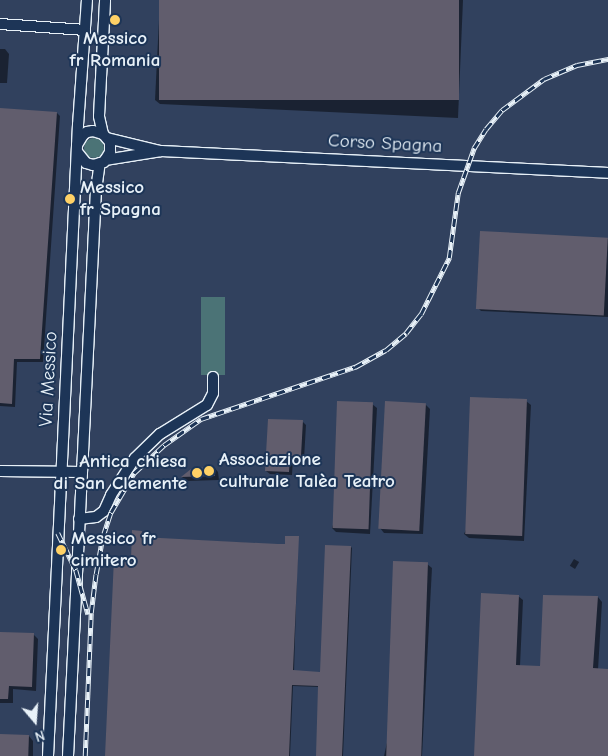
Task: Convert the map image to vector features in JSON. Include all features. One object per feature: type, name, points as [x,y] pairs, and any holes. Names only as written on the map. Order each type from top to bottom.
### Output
[{"type":"street","name":"Via Messico","points":[[48,756],[77,149],[87,0]]},
{"type":"street","name":"Via Messico","points":[[68,756],[96,190],[103,162],[111,147],[105,136],[99,116],[105,0]]},
{"type":"street","points":[[0,24],[85,30]]},
{"type":"street","points":[[103,162],[86,163],[77,149],[88,132],[93,131],[105,136]]},
{"type":"street","name":"Corso Spagna","points":[[105,136],[161,151],[608,173]]},
{"type":"street","name":"Corso Spagna","points":[[103,162],[161,151]]},
{"type":"street","points":[[79,519],[96,517],[104,511],[111,494],[135,458],[160,434],[207,405],[213,393],[213,377]]},
{"type":"street","points":[[0,471],[82,472]]},
{"type":"shaded area","points":[[0,0],[608,0],[608,756],[0,756]]},
{"type":"green space","points":[[94,138],[101,141],[104,148],[101,155],[94,158],[87,155],[84,148],[87,141]]},
{"type":"green space","points":[[201,297],[225,297],[225,375],[201,375]]},
{"type":"building","points":[[159,0],[459,0],[459,100],[159,100]]},
{"type":"building","points":[[0,108],[57,112],[40,359],[14,359],[12,404],[0,403]]},
{"type":"building","points":[[480,231],[608,238],[604,316],[476,309]]},
{"type":"building","points":[[470,397],[527,399],[522,536],[465,534]]},
{"type":"building","points":[[337,401],[373,402],[369,529],[333,528]]},
{"type":"building","points":[[385,401],[426,403],[419,531],[378,529]]},
{"type":"building","points":[[268,419],[303,420],[301,456],[290,456],[289,472],[265,471]]},
{"type":"building","name":"Antica chiesa di San Clemente","points":[[214,466],[215,476],[181,477],[191,469]]},
{"type":"building","points":[[132,530],[142,531],[141,537],[278,544],[285,544],[285,536],[299,536],[293,670],[320,672],[325,545],[351,546],[342,756],[316,756],[318,686],[292,685],[289,756],[105,756],[114,558],[131,559]]},
{"type":"building","points":[[393,561],[428,562],[421,756],[386,756]]},
{"type":"building","points":[[481,593],[519,595],[516,665],[540,666],[543,595],[598,596],[593,668],[608,669],[608,756],[474,756]]},
{"type":"building","points":[[0,632],[34,633],[32,687],[9,686],[8,699],[0,699]]},
{"type":"building","points":[[0,734],[29,735],[28,756],[0,756]]},
{"type":"railway","points":[[85,756],[91,613],[96,574],[103,536],[111,512],[134,473],[164,445],[201,419],[355,367],[386,350],[406,333],[421,314],[449,258],[458,193],[474,148],[486,129],[502,110],[544,79],[577,65],[608,59]]},
{"type":"railway","points":[[58,533],[76,570],[88,614]]},
{"type":"place","name":"Messico fr Romania","points":[[115,20]]},
{"type":"place","name":"Messico fr Spagna","points":[[70,199]]},
{"type":"place","name":"Associazione culturale Talèa Teatro","points":[[209,471]]},
{"type":"place","name":"Antica chiesa di San Clemente","points":[[197,473]]},
{"type":"place","name":"Messico fr cimitero","points":[[61,550]]}]
